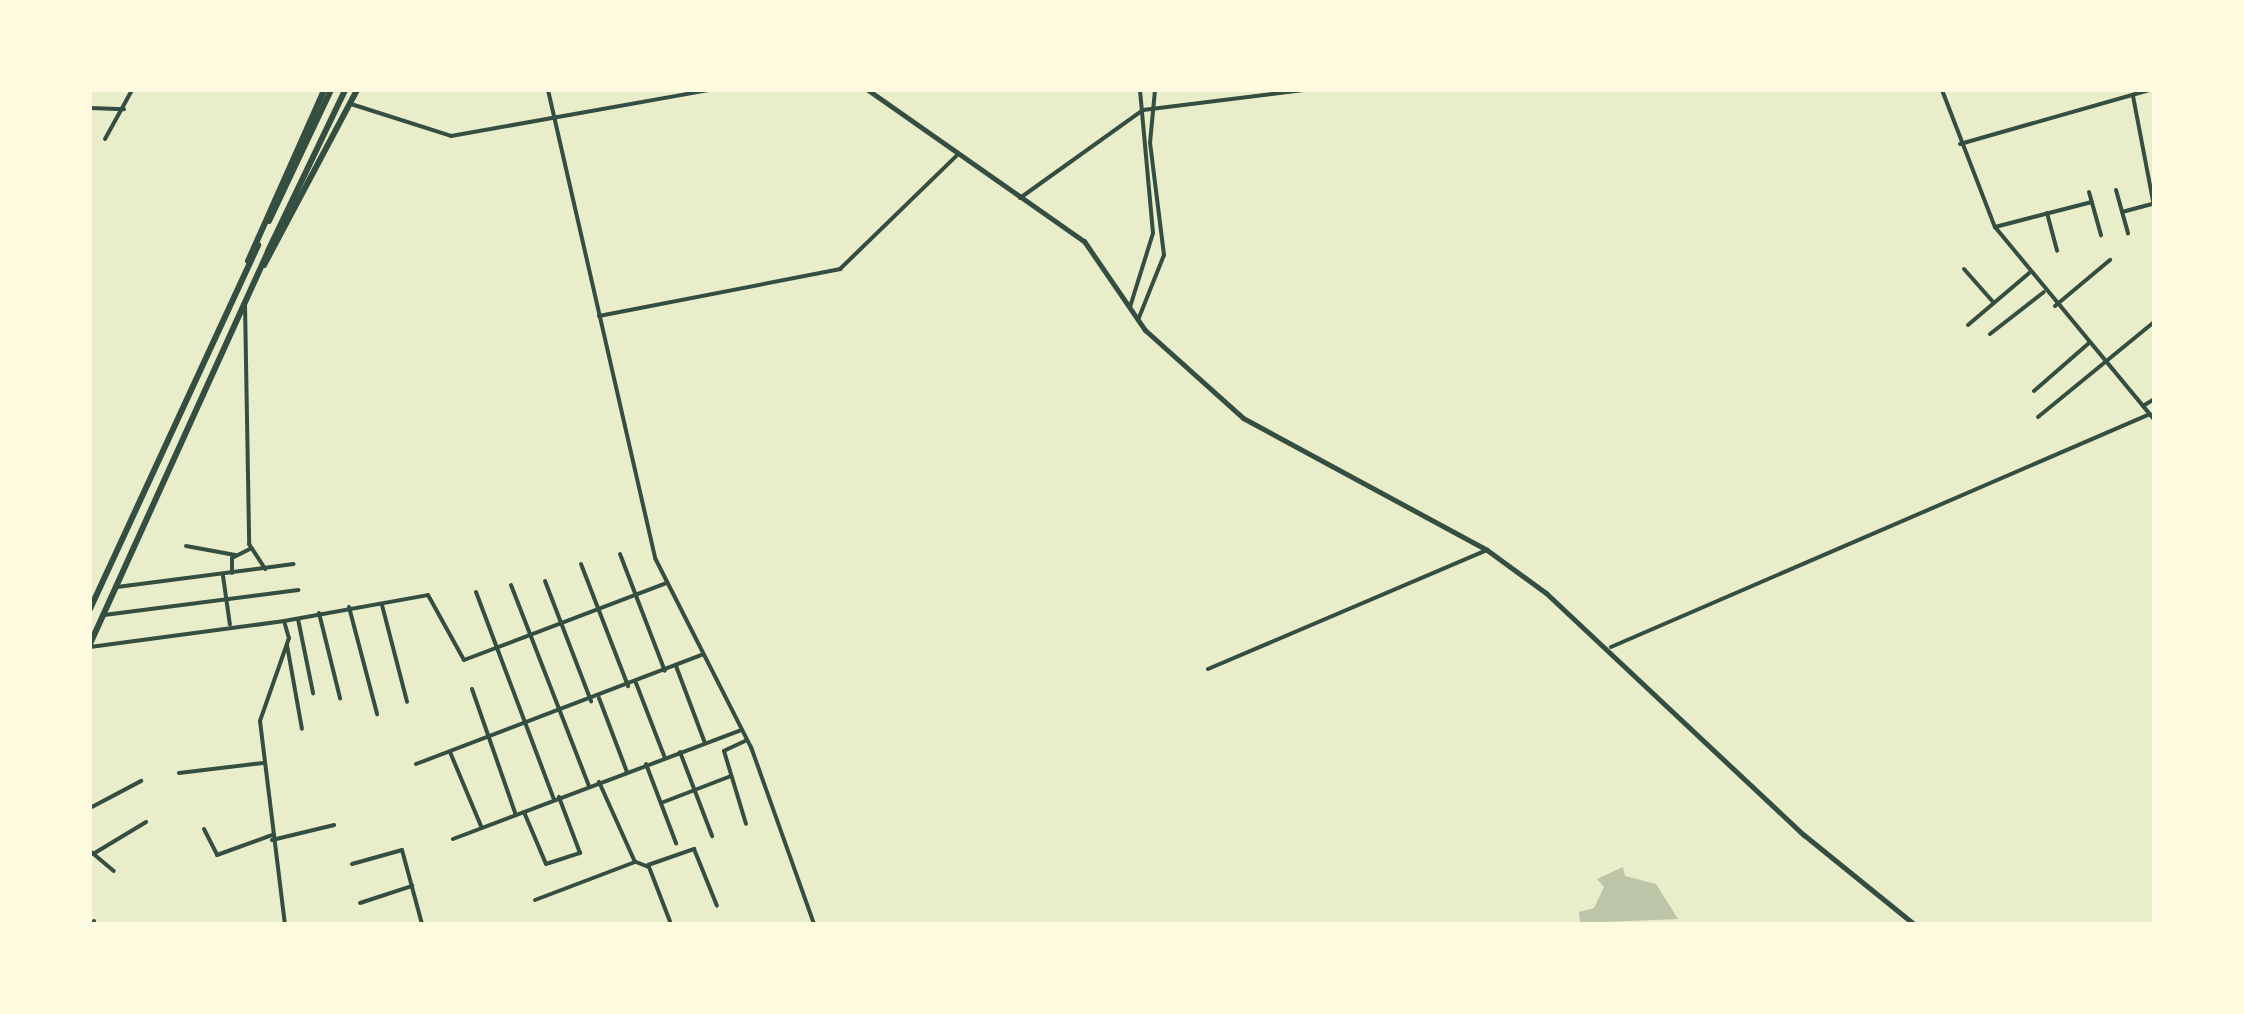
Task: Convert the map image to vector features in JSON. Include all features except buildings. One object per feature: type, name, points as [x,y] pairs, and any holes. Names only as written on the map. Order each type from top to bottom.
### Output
[{"type":"main road","points":[[247,267],[328,90]]},
{"type":"main road","points":[[90,610],[328,90]]},
{"type":"main road","points":[[90,645],[244,299],[344,90]]},
{"type":"main road","points":[[258,270],[357,90]]},
{"type":"street","points":[[105,139],[132,90]]},
{"type":"street","points":[[548,90],[598,316],[667,583],[748,741],[814,924]]},
{"type":"street","points":[[351,104],[452,136],[555,121],[710,90]]},
{"type":"street","points":[[868,90],[956,156],[1084,241],[1138,320],[1243,418],[1487,550],[1610,647],[1804,835],[1914,924]]},
{"type":"street","points":[[1130,308],[1152,252],[1140,90]]},
{"type":"street","points":[[1138,320],[1164,256],[1150,142],[1157,108],[1155,90]]},
{"type":"street","points":[[1020,198],[1143,110],[1304,90]]},
{"type":"street","points":[[1610,647],[2152,417],[2055,306],[1996,227],[1960,144],[1942,90]]},
{"type":"street","points":[[1960,144],[2150,90]]},
{"type":"street","points":[[2122,212],[2154,205],[2133,95]]},
{"type":"street","points":[[90,108],[124,110]]},
{"type":"street","points":[[598,316],[840,269],[956,156]]},
{"type":"street","points":[[2116,190],[2128,232]]},
{"type":"street","points":[[2089,192],[2101,235]]},
{"type":"street","points":[[1996,227],[2092,202]]},
{"type":"street","points":[[2047,213],[2056,251]]},
{"type":"street","points":[[2055,306],[2110,260]]},
{"type":"street","points":[[1964,270],[1994,303]]},
{"type":"street","points":[[1968,325],[2030,272]]},
{"type":"street","points":[[1990,334],[2044,292]]},
{"type":"street","points":[[244,299],[250,549],[265,569]]},
{"type":"street","points":[[2038,416],[2154,322]]},
{"type":"street","points":[[2034,390],[2088,342]]},
{"type":"street","points":[[2143,406],[2154,399]]},
{"type":"street","points":[[186,546],[235,555],[250,549]]},
{"type":"street","points":[[1208,669],[1487,550]]},
{"type":"street","points":[[620,554],[665,671]]},
{"type":"street","points":[[232,574],[235,555]]},
{"type":"street","points":[[117,588],[294,564]]},
{"type":"street","points":[[581,564],[628,686]]},
{"type":"street","points":[[223,576],[230,624]]},
{"type":"street","points":[[545,581],[592,701]]},
{"type":"street","points":[[90,645],[230,624],[284,621],[428,595],[460,660],[667,583]]},
{"type":"street","points":[[511,585],[589,786]]},
{"type":"street","points":[[104,615],[298,590]]},
{"type":"street","points":[[476,592],[580,852],[546,864],[524,812]]},
{"type":"street","points":[[382,603],[407,702]]},
{"type":"street","points":[[349,607],[376,714]]},
{"type":"street","points":[[319,614],[340,698]]},
{"type":"street","points":[[297,618],[313,693]]},
{"type":"street","points":[[284,621],[302,729]]},
{"type":"street","points":[[285,924],[262,763],[263,703],[287,642]]},
{"type":"street","points":[[416,764],[600,698],[701,654]]},
{"type":"street","points":[[676,666],[705,743]]},
{"type":"street","points":[[636,683],[665,758]]},
{"type":"street","points":[[472,689],[516,815]]},
{"type":"street","points":[[600,698],[627,772]]},
{"type":"street","points":[[453,839],[742,730]]},
{"type":"street","points":[[746,824],[724,751],[748,741]]},
{"type":"street","points":[[450,752],[482,828]]},
{"type":"street","points":[[680,752],[712,836]]},
{"type":"street","points":[[180,773],[262,763]]},
{"type":"street","points":[[646,764],[676,843]]},
{"type":"street","points":[[661,803],[730,776]]},
{"type":"street","points":[[90,808],[141,780]]},
{"type":"street","points":[[599,782],[635,862]]},
{"type":"street","points":[[114,871],[92,852],[146,822]]},
{"type":"street","points":[[204,828],[217,854],[334,825]]},
{"type":"street","points":[[535,900],[635,862],[648,866],[694,848],[717,906]]},
{"type":"street","points":[[352,864],[402,850],[419,923]]},
{"type":"street","points":[[648,866],[671,924]]},
{"type":"street","points":[[360,903],[412,886]]}]
